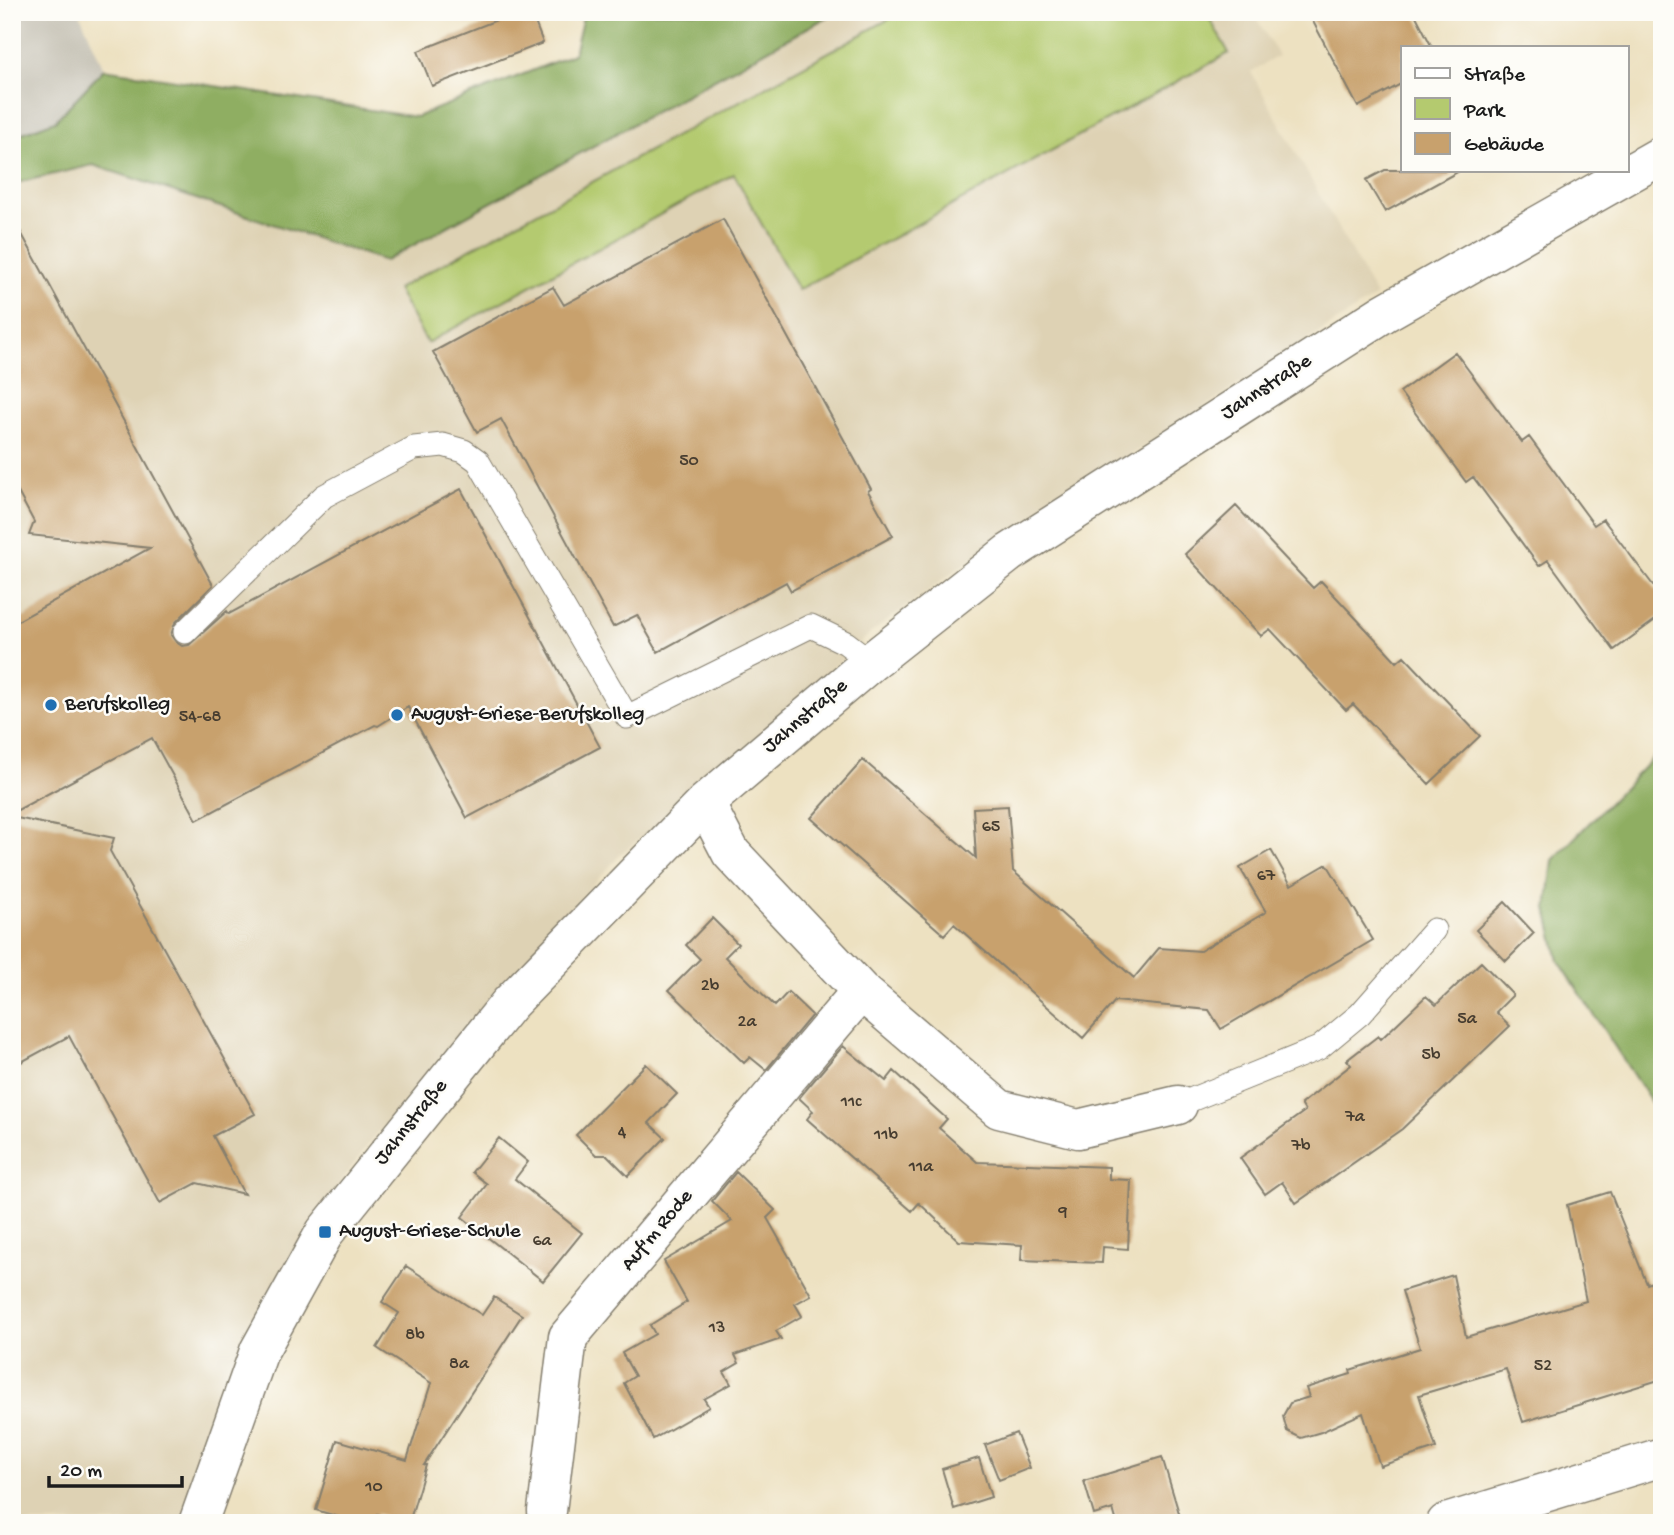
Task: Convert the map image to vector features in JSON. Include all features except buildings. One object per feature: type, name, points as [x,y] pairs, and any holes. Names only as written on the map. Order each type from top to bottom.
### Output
[{"type":"street","name":"Jahnstraße","points":[[198,1523],[259,1350],[326,1232],[509,1004],[705,803],[871,662],[1009,553],[1384,313],[1662,155]]},
{"type":"street","points":[[705,803],[731,853],[861,991],[999,1109],[1078,1129],[1178,1105]]},
{"type":"street","name":"Auf'm Rode","points":[[547,1511],[568,1336],[861,991]]},
{"type":"street","points":[[1446,1523],[1662,1457]]},
{"type":"lane","points":[[185,632],[324,496],[414,448],[443,446],[464,451],[478,461],[627,717],[811,626],[846,643],[871,662]]},
{"type":"lane","points":[[1178,1105],[1319,1048],[1360,1014],[1434,930]]},
{"type":"shaded area","points":[[12,12],[79,12],[104,69],[55,121],[12,137]]},
{"type":"shaded area","name":"August-Griese-Berufskolleg","points":[[836,12],[1253,12],[1278,56],[1251,72],[1376,296],[992,544],[872,632],[690,798],[622,853],[496,991],[367,1146],[309,1226],[179,1523],[12,1523],[12,184],[93,165],[385,261]]},
{"type":"green space","points":[[584,12],[836,12],[385,261],[93,165],[12,184],[12,137],[55,121],[104,69],[416,117],[574,54]]},
{"type":"green space","points":[[902,12],[1206,12],[1229,53],[798,290],[734,174],[427,343],[397,289]]},
{"type":"green space","points":[[1662,749],[1662,1119],[1559,961],[1547,909],[1553,860]]},
{"type":"place","name":"Berufskolleg","points":[[51,705]]},
{"type":"place","name":"August-Griese-Berufskolleg","points":[[397,715]]},
{"type":"place","name":"August-Griese-Schule","points":[[325,1232]]}]
